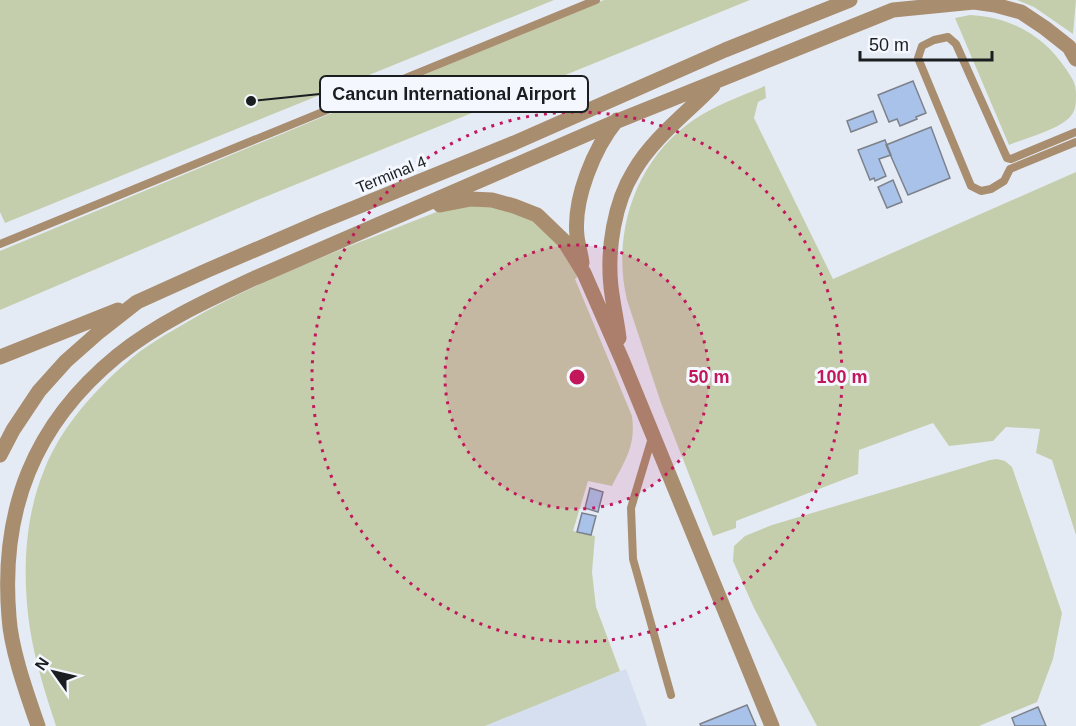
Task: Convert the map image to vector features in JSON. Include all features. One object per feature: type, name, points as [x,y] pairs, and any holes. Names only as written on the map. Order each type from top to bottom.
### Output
[{"type":"street","name":"Terminal 4","points":[[0,455],[13,430],[46,383],[91,338],[137,302],[228,261],[514,143],[724,50],[850,0]]},
{"type":"street","points":[[38,726],[24,686],[9,619],[7,565],[11,529],[19,494],[34,458],[57,420],[81,390],[117,356],[150,333],[215,296],[615,122],[893,10],[974,2],[995,5],[1021,12],[1045,28],[1069,47],[1076,59]]},
{"type":"street","points":[[623,362],[611,286],[612,246],[620,199],[634,170],[654,145],[719,81]]},
{"type":"street","points":[[584,273],[577,235],[579,204],[595,158],[615,122],[646,86]]},
{"type":"street","points":[[411,211],[471,199],[492,200],[537,215],[564,242],[584,273],[623,362],[772,726]]},
{"type":"street","points":[[0,357],[137,302]]},
{"type":"lane","points":[[0,244],[596,0]]},
{"type":"lane","points":[[1076,132],[1011,159],[1007,158],[956,44],[948,37],[922,46],[918,58],[971,186],[981,191],[991,189],[1004,181],[1010,169],[1076,142]]},
{"type":"lane","points":[[653,434],[631,508],[633,559],[671,695]]},
{"type":"shaded area","points":[[626,669],[647,726],[485,726],[615,673]]},
{"type":"green space","points":[[0,0],[554,0],[5,223],[0,212]]},
{"type":"green space","points":[[604,0],[750,0],[253,202],[0,310],[0,251]]},
{"type":"green space","points":[[1017,0],[1076,0],[1073,34],[1034,7]]},
{"type":"green space","points":[[970,15],[985,16],[1012,24],[1025,30],[1047,46],[1072,78],[1076,90],[1076,104],[1073,114],[1068,119],[1048,131],[1009,145],[955,18]]},
{"type":"green space","points":[[765,86],[766,98],[758,102],[754,118],[833,279],[1076,172],[1076,535],[1052,460],[1036,453],[1040,429],[1006,427],[993,441],[949,446],[933,423],[859,450],[858,474],[736,521],[736,528],[713,536],[661,403],[627,300],[623,275],[623,249],[626,224],[633,199],[643,176],[657,154],[674,135],[695,119],[720,105]]},
{"type":"green space","points":[[463,203],[510,209],[521,213],[550,235],[583,272],[575,279],[632,416],[631,444],[612,486],[588,481],[573,531],[595,536],[592,572],[596,607],[620,671],[485,726],[56,726],[38,666],[30,629],[26,589],[27,547],[33,507],[45,468],[60,439],[79,412],[101,386],[140,352],[219,304],[312,262]]},
{"type":"green space","points":[[997,459],[1005,461],[1012,467],[1062,613],[1053,659],[1037,702],[979,726],[817,726],[754,608],[733,561],[734,546],[745,536],[772,525]]},
{"type":"building","points":[[913,81],[926,113],[900,126],[897,119],[889,122],[878,95]]},
{"type":"building","points":[[873,111],[877,122],[851,132],[847,121]]},
{"type":"building","points":[[931,127],[950,178],[908,195],[886,145]]},
{"type":"building","points":[[885,140],[891,155],[879,159],[886,176],[875,181],[874,178],[870,180],[858,150]]},
{"type":"building","points":[[893,180],[902,202],[887,208],[878,187]]},
{"type":"building","points":[[590,488],[603,492],[598,512],[585,508]]},
{"type":"building","points":[[582,513],[596,516],[591,535],[577,532]]},
{"type":"building","points":[[747,705],[756,726],[701,726],[700,724]]},
{"type":"building","points":[[1038,707],[1046,726],[1015,726],[1012,718]]},
{"type":"place","name":"Cancun International Airport","points":[[251,101]]}]
